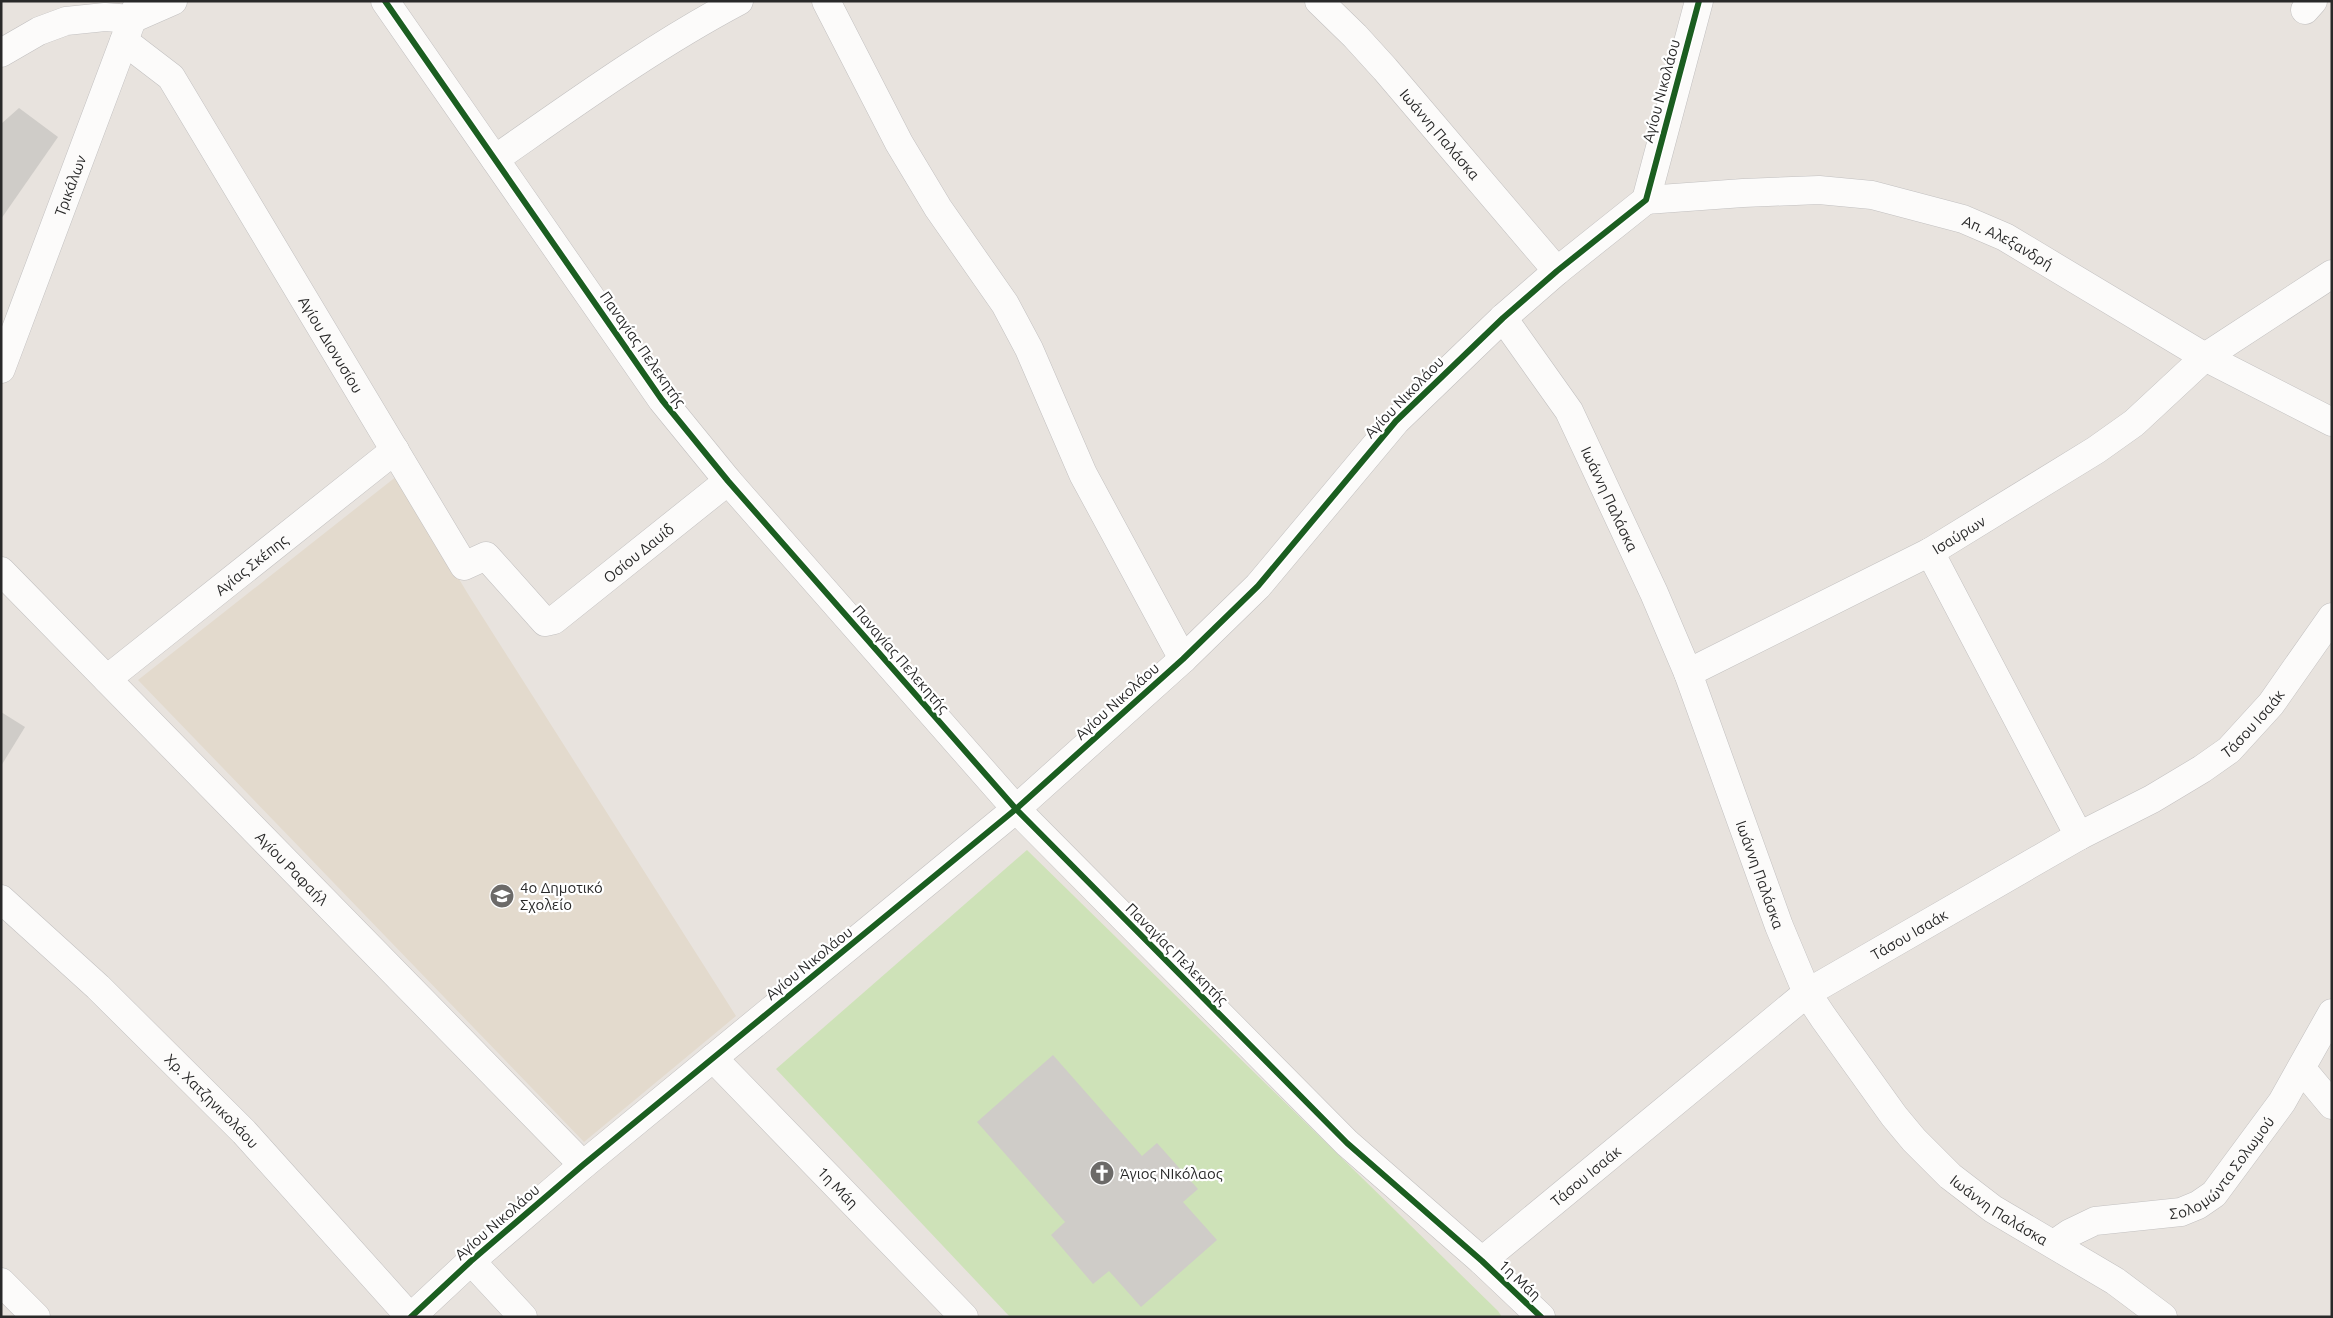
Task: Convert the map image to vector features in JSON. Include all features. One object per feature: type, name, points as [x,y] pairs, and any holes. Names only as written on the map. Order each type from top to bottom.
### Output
[{"type":"street","points":[[1,53],[39,31],[66,21],[105,17],[131,21],[173,1]]},
{"type":"street","name":"Παναγίας Πελεκητής","points":[[385,1],[662,400],[728,481],[1016,809],[1346,1143],[1482,1261]]},
{"type":"street","points":[[495,159],[595,90],[716,13],[739,1]]},
{"type":"street","points":[[826,1],[913,167],[938,208],[1009,311],[1029,349],[1083,474],[1183,659]]},
{"type":"street","name":"Ιωάννη Παλάσκα","points":[[1319,1],[1385,69],[1557,271]]},
{"type":"street","name":"Αγίου Νικολάου","points":[[410,1317],[471,1261],[583,1165],[1016,809],[1183,659],[1258,586],[1396,421],[1503,318],[1557,271],[1646,200],[1699,1]]},
{"type":"street","name":"Τρικάλων","points":[[1,369],[131,21]]},
{"type":"street","name":"Αγίου Διονυσίου","points":[[131,21],[171,77],[464,566],[486,556],[545,622]]},
{"type":"street","name":"Απ. Αλεξανδρή","points":[[1646,200],[1819,190],[1872,195],[1916,205],[1963,219],[2005,237],[2206,358],[2332,422]]},
{"type":"street","name":"Ισαύρων","points":[[1688,673],[1930,552],[2096,450],[2134,423],[2206,358],[2332,274]]},
{"type":"street","name":"Ιωάννη Παλάσκα","points":[[1503,318],[1568,411],[1654,593],[1688,673],[1779,926],[1807,993],[1894,1116],[1931,1158],[1993,1209],[2115,1281],[2163,1317]]},
{"type":"street","name":"Αγίας Σκέπης","points":[[107,679],[395,450]]},
{"type":"street","name":"Οσίου Δαυίδ","points":[[545,622],[554,620],[728,481]]},
{"type":"street","points":[[1930,552],[2078,836]]},
{"type":"street","name":"Αγίου Ραφαήλ","points":[[1,571],[583,1165]]},
{"type":"street","name":"Τάσου Ισαάκ","points":[[1482,1261],[1807,993],[2078,836],[2159,795],[2229,750],[2271,704],[2332,617]]},
{"type":"street","name":"Χρ. Χατζηνικολάου","points":[[1,900],[98,988],[244,1132],[410,1317]]},
{"type":"street","name":"Σολομώντα Σολωμού","points":[[2054,1244],[2070,1233],[2095,1221],[2181,1212],[2205,1201],[2214,1194],[2264,1128],[2302,1068],[2332,1013]]},
{"type":"street","name":"1η Μάη","points":[[713,1058],[964,1317]]},
{"type":"street","points":[[2302,1068],[2332,1105]]},
{"type":"street","points":[[471,1261],[523,1317]]},
{"type":"street","name":"1η Μάη","points":[[1482,1261],[1541,1317]]},
{"type":"street","points":[[1,1282],[36,1317]]},
{"type":"shaded area","name":"4ο Δημοτικό Σχολείο","points":[[397,476],[468,594],[736,1016],[584,1142],[138,680]]},
{"type":"green space","points":[[1027,850],[1502,1317],[1010,1317],[776,1069]]},
{"type":"building","points":[[19,108],[58,137],[1,219],[1,124]]},
{"type":"building","points":[[1,712],[25,727],[1,766]]},
{"type":"building","name":"Άγιος ΝΙκόλαος","points":[[1053,1055],[1142,1156],[1157,1143],[1198,1189],[1183,1202],[1217,1240],[1141,1307],[1109,1271],[1093,1284],[1051,1235],[1065,1222],[977,1122]]},
{"type":"cycle path","points":[[385,1],[662,400],[728,481],[1016,809],[1347,1143],[1482,1261],[1541,1317]]},
{"type":"cycle path","points":[[411,1317],[471,1261],[583,1165],[1016,809],[1183,659],[1258,586],[1396,421],[1503,318],[1557,271],[1646,200],[1699,1]]},
{"type":"place","name":"4ο Δημοτικό Σχολείο","points":[[502,896]]},
{"type":"place","name":"Άγιος ΝΙκόλαος","points":[[1102,1173]]}]
